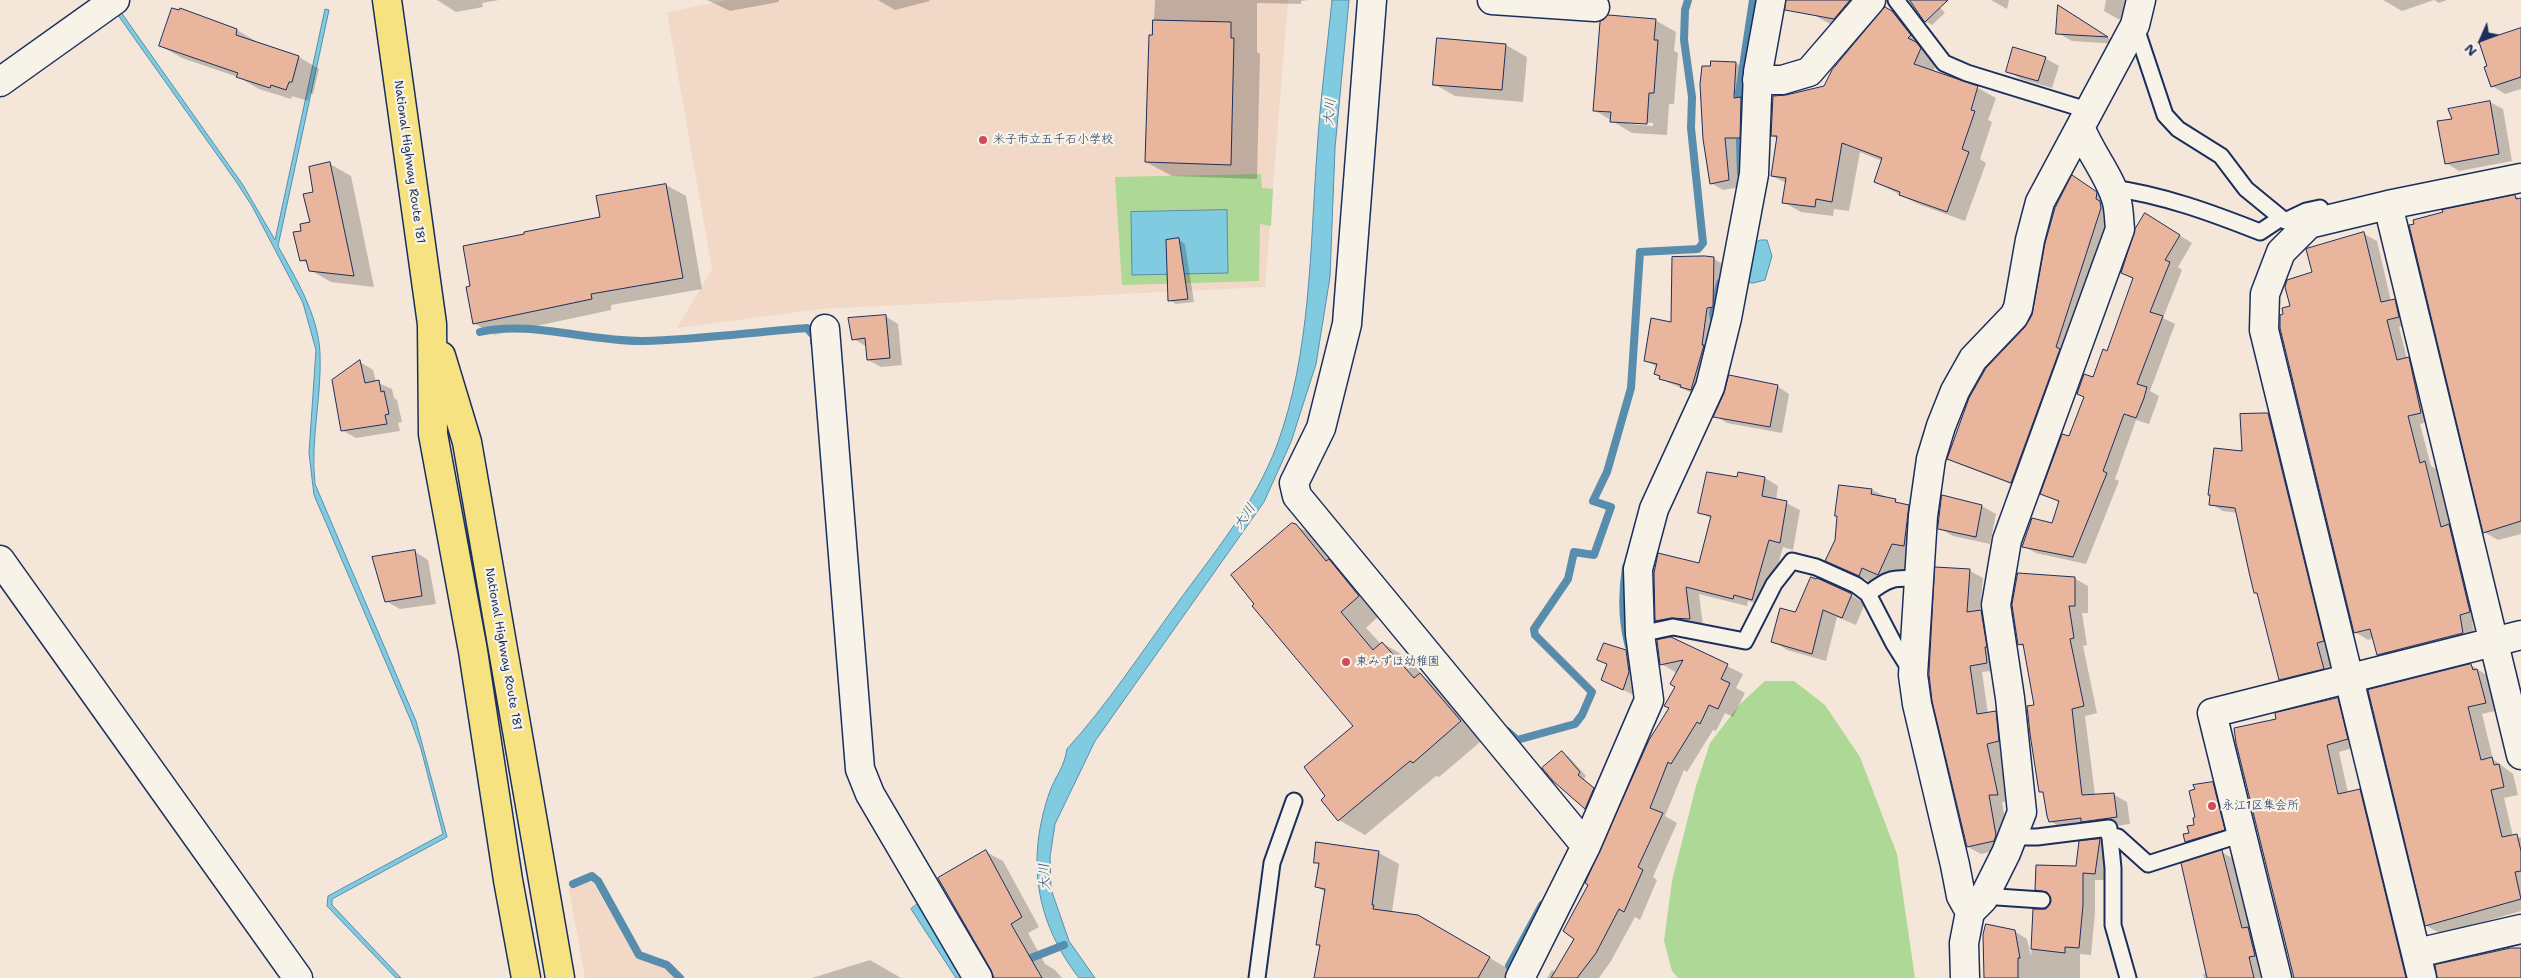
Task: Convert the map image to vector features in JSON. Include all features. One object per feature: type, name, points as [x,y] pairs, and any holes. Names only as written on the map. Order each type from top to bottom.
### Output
[{"type":"highway","name":"National Highway Route 181","points":[[386,0],[432,324],[433,434],[473,651],[508,880],[526,978]]},
{"type":"highway","name":"National Highway Route 181","points":[[432,324],[467,442],[560,978]]},
{"type":"street","points":[[0,82],[115,0]]},
{"type":"street","points":[[1372,0],[1347,324],[1321,428],[1294,483],[1297,496],[1586,846]]},
{"type":"street","points":[[1492,0],[1595,7]]},
{"type":"street","points":[[1520,978],[1586,846],[1649,700],[1640,634],[1638,569],[1654,509],[1710,387],[1727,318],[1754,174],[1757,80],[1771,0]]},
{"type":"street","points":[[1757,80],[1782,80],[1809,72],[1871,0]]},
{"type":"street","points":[[1978,902],[1960,896],[1955,865],[1917,704],[1914,675],[1919,579],[1923,516],[1931,459],[1940,426],[1955,390],[1973,359],[2014,316],[2018,308],[2030,240],[2040,202],[2085,120],[2138,12]]},
{"type":"street","points":[[1965,978],[1964,943],[1978,902],[2013,837],[2022,812],[2010,698],[1996,605],[2007,540],[2120,229],[2117,202],[2085,120]]},
{"type":"street","points":[[2521,178],[2388,205],[2309,224],[2281,252],[2265,294],[2264,330],[2420,965],[2521,929]]},
{"type":"street","points":[[2388,205],[2521,755]]},
{"type":"street","points":[[825,329],[860,769],[870,794],[978,978]]},
{"type":"street","points":[[0,560],[298,978]]},
{"type":"street","points":[[2277,978],[2212,713],[2521,635]]},
{"type":"lane","points":[[1896,0],[1944,63],[2085,120]]},
{"type":"lane","points":[[2138,12],[2165,115],[2178,129],[2221,156],[2246,190],[2281,218],[2285,221],[2306,211],[2354,201],[2388,205]]},
{"type":"lane","points":[[2112,188],[2136,191],[2172,200],[2260,232],[2281,218]]},
{"type":"lane","points":[[1640,634],[1673,627],[1745,640],[1774,584],[1792,561],[1816,567],[1856,585],[1868,594],[1894,644],[1914,675]]},
{"type":"lane","points":[[1868,594],[1881,583],[1894,578],[1919,579]]},
{"type":"lane","points":[[1257,978],[1272,863],[1294,801]]},
{"type":"lane","points":[[2013,837],[2037,837],[2109,828],[2113,868],[2114,925],[2128,978]]},
{"type":"lane","points":[[2110,835],[2118,838],[2148,864],[2242,834]]},
{"type":"lane","points":[[1978,902],[1997,897],[2042,900]]},
{"type":"shaded area","name":"米子市立五千石小学校","points":[[728,0],[1288,0],[1265,287],[821,309],[677,328],[712,269],[667,12]]},
{"type":"shaded area","points":[[591,879],[635,956],[666,968],[675,978],[585,978],[569,889]]},
{"type":"green space","points":[[1261,174],[1262,188],[1273,189],[1271,226],[1260,224],[1259,281],[1122,285],[1115,177]]},
{"type":"green space","points":[[1765,681],[1794,681],[1825,705],[1860,757],[1897,854],[1915,978],[1678,978],[1672,971],[1664,941],[1672,881],[1696,786],[1710,743],[1740,704]]},
{"type":"water","name":"大川","points":[[1332,0],[1349,0],[1335,148],[1330,277],[1316,364],[1291,442],[1264,502],[1095,741],[1055,824],[1050,857],[1051,889],[1069,941],[1095,978],[1079,978],[1064,956],[1044,912],[1039,889],[1037,865],[1038,841],[1043,816],[1050,791],[1062,766],[1067,749],[1110,697],[1232,528],[1257,488],[1277,445],[1297,374],[1303,337],[1320,114]]},
{"type":"water","points":[[118,8],[243,185],[275,240],[325,9],[329,10],[278,246],[305,297],[311,311],[318,339],[320,369],[314,451],[315,484],[416,721],[447,837],[332,899],[332,905],[401,978],[396,978],[327,906],[328,896],[443,834],[421,749],[411,721],[314,495],[309,453],[316,350],[303,303],[252,206],[115,11]]},
{"type":"water","points":[[1227,210],[1228,273],[1132,275],[1131,212]]},
{"type":"water","points":[[1767,240],[1772,256],[1765,280],[1753,283],[1743,282],[1756,242]]},
{"type":"water","points":[[919,903],[966,978],[956,978],[911,909]]},
{"type":"building","points":[[1786,0],[1850,0],[1834,19],[1785,10]]},
{"type":"building","points":[[1910,0],[1948,0],[1925,22]]},
{"type":"building","points":[[2058,5],[2108,37],[2056,34]]},
{"type":"building","points":[[1885,7],[1892,11],[1911,35],[1908,38],[1916,42],[1921,48],[1914,64],[1978,86],[1971,110],[1975,111],[1962,149],[1969,152],[1947,212],[1899,195],[1900,192],[1874,182],[1882,158],[1842,143],[1832,202],[1816,199],[1815,207],[1782,203],[1786,178],[1771,176],[1777,136],[1771,136],[1773,96],[1786,95],[1824,86],[1832,70]]},
{"type":"building","points":[[172,8],[179,10],[180,8],[237,29],[236,35],[299,56],[292,82],[289,82],[286,90],[271,85],[270,88],[236,77],[238,73],[159,46]]},
{"type":"building","points":[[1608,15],[1656,19],[1654,40],[1658,40],[1654,93],[1649,93],[1647,124],[1610,122],[1611,112],[1593,111],[1600,22]]},
{"type":"building","points":[[1153,20],[1231,22],[1231,38],[1234,38],[1231,165],[1145,162],[1149,35],[1152,35]]},
{"type":"building","points":[[2521,28],[2521,77],[2491,87],[2484,67],[2487,66],[2479,42]]},
{"type":"building","points":[[1437,38],[1506,44],[1502,90],[1433,85]]},
{"type":"building","points":[[2013,47],[2046,57],[2038,81],[2006,72]]},
{"type":"building","points":[[1711,61],[1736,62],[1734,98],[1741,97],[1740,138],[1725,138],[1729,180],[1710,184],[1703,139],[1700,84],[1702,66],[1710,66]]},
{"type":"building","points":[[2490,101],[2499,154],[2445,164],[2437,121],[2452,119],[2448,109]]},
{"type":"building","points":[[330,162],[354,276],[309,271],[306,260],[300,261],[293,232],[301,231],[300,224],[310,222],[303,194],[313,192],[309,167]]},
{"type":"building","points":[[2072,175],[2097,192],[2096,199],[2100,201],[2101,208],[2056,347],[2060,349],[2011,483],[1947,459],[1969,398],[1986,368],[2025,327],[2032,315],[2045,243],[2055,208]]},
{"type":"building","points":[[666,184],[683,278],[591,294],[592,299],[473,324],[466,287],[470,286],[463,246],[600,217],[596,196]]},
{"type":"building","points":[[2515,195],[2516,199],[2521,198],[2521,521],[2483,533],[2409,225],[2414,224],[2413,220],[2443,212],[2442,210]]},
{"type":"building","points":[[2145,213],[2180,235],[2165,260],[2170,262],[2150,312],[2163,316],[2137,384],[2147,387],[2144,398],[2136,418],[2124,414],[2103,471],[2107,473],[2073,557],[2022,547],[2032,518],[2052,523],[2059,501],[2040,494],[2062,434],[2069,436],[2084,397],[2077,394],[2084,374],[2093,377],[2103,349],[2107,351],[2133,278],[2121,273],[2135,229]]},
{"type":"building","points":[[2364,232],[2381,302],[2395,299],[2399,317],[2387,320],[2397,360],[2409,357],[2421,413],[2408,416],[2420,463],[2425,461],[2441,527],[2449,524],[2470,612],[2460,615],[2463,633],[2377,655],[2370,629],[2354,633],[2280,328],[2280,315],[2283,314],[2282,308],[2290,306],[2285,287],[2287,280],[2312,272],[2306,249]]},
{"type":"building","points":[[1179,238],[1188,299],[1168,301],[1166,240]]},
{"type":"building","points":[[1672,257],[1714,257],[1713,307],[1707,308],[1702,345],[1704,345],[1691,390],[1659,379],[1660,376],[1654,374],[1657,364],[1644,361],[1651,318],[1671,322]]},
{"type":"building","points":[[886,315],[890,358],[867,360],[865,338],[852,340],[848,318]]},
{"type":"building","points":[[360,360],[365,383],[379,380],[381,392],[384,391],[389,414],[385,415],[387,424],[341,431],[332,380]]},
{"type":"building","points":[[1729,375],[1778,385],[1770,427],[1713,417],[1724,393]]},
{"type":"building","points":[[2268,413],[2324,641],[2317,643],[2324,669],[2279,680],[2257,593],[2254,593],[2235,508],[2209,505],[2210,495],[2208,495],[2214,448],[2242,451],[2240,414]]},
{"type":"building","points":[[1707,472],[1737,477],[1738,472],[1765,477],[1762,496],[1787,501],[1780,543],[1769,540],[1752,600],[1734,595],[1733,599],[1686,587],[1690,619],[1671,618],[1655,621],[1654,573],[1658,553],[1699,563],[1711,516],[1698,513]]},
{"type":"building","points":[[1839,485],[1872,489],[1871,494],[1896,499],[1895,502],[1909,505],[1904,546],[1892,544],[1878,575],[1862,568],[1859,576],[1825,561],[1835,540],[1837,516],[1835,516]]},
{"type":"building","points":[[1942,495],[1982,505],[1976,537],[1938,529]]},
{"type":"building","points":[[1292,523],[1296,524],[1326,561],[1329,559],[1359,596],[1341,612],[1373,650],[1382,642],[1414,678],[1420,673],[1461,721],[1413,763],[1410,761],[1338,821],[1321,800],[1325,796],[1304,767],[1353,726],[1252,606],[1254,604],[1231,575]]},
{"type":"building","points":[[415,550],[422,596],[385,602],[372,557]]},
{"type":"building","points":[[1935,567],[1970,569],[1967,612],[1981,610],[1987,647],[1985,647],[1987,663],[1970,666],[1977,714],[1996,711],[1999,741],[1987,744],[1998,795],[1989,795],[1996,835],[1994,841],[1967,847],[1932,701],[1929,674]]},
{"type":"building","points":[[2018,573],[2075,577],[2075,606],[2069,606],[2074,638],[2070,639],[2084,706],[2072,709],[2082,795],[2114,793],[2117,817],[2081,822],[2081,818],[2049,822],[2043,792],[2039,792],[2030,734],[2027,706],[2034,705],[2023,644],[2018,645],[2012,605]]},
{"type":"building","points":[[1811,577],[1852,594],[1842,618],[1823,610],[1812,654],[1771,642],[1780,608],[1795,612]]},
{"type":"building","points":[[1671,637],[1728,664],[1721,679],[1730,683],[1718,709],[1709,705],[1700,724],[1697,722],[1671,764],[1668,762],[1650,808],[1663,813],[1638,867],[1643,870],[1624,912],[1619,909],[1596,953],[1577,978],[1551,978],[1574,939],[1563,931],[1588,885],[1585,883],[1649,740],[1669,708],[1664,706],[1675,687],[1670,684],[1683,660],[1660,665],[1657,640]]},
{"type":"building","points":[[1604,643],[1626,650],[1629,672],[1623,690],[1601,680],[1607,664],[1597,660]]},
{"type":"building","points":[[2471,664],[2473,670],[2477,669],[2486,703],[2468,707],[2481,760],[2492,757],[2494,765],[2499,764],[2504,787],[2491,790],[2502,837],[2517,834],[2521,851],[2521,871],[2515,872],[2521,899],[2425,926],[2368,690]]},
{"type":"building","points":[[2338,698],[2348,739],[2327,745],[2338,794],[2360,789],[2406,978],[2294,978],[2236,743],[2234,728],[2276,719],[2275,713]]},
{"type":"building","points":[[1562,751],[1580,772],[1578,775],[1594,788],[1585,809],[1553,781],[1542,768]]},
{"type":"building","points":[[2213,782],[2225,830],[2185,842],[2183,834],[2189,833],[2187,826],[2194,825],[2193,818],[2195,817],[2189,791],[2195,789],[2193,785]]},
{"type":"building","points":[[2100,839],[2095,874],[2083,873],[2083,905],[2079,948],[2065,947],[2065,953],[2031,949],[2033,909],[2046,909],[2051,901],[2047,892],[2035,890],[2036,865],[2076,866],[2079,841]]},
{"type":"building","points":[[1316,842],[1379,851],[1373,909],[1418,915],[1490,957],[1478,978],[1314,978],[1320,945],[1316,945],[1325,889],[1315,887],[1319,863],[1314,863]]},
{"type":"building","points":[[986,850],[1022,917],[1011,924],[1042,978],[994,978],[938,878]]},
{"type":"building","points":[[2222,850],[2242,928],[2248,927],[2255,956],[2249,957],[2254,978],[2207,978],[2181,863]]},
{"type":"building","points":[[1986,924],[2015,930],[2020,958],[2018,958],[2018,978],[1984,978],[1983,935]]},
{"type":"building","points":[[2511,948],[2521,948],[2521,978],[2437,978],[2435,965]]},
{"type":"waterway","points":[[1507,731],[1517,740],[1575,724],[1582,715],[1592,692],[1535,635],[1534,629],[1568,579],[1574,552],[1594,555],[1611,507],[1593,501],[1607,472],[1631,388],[1640,252],[1698,249],[1703,243],[1691,128],[1692,97],[1684,40],[1685,10],[1688,0]]},
{"type":"waterway","points":[[1741,121],[1739,93],[1753,0]]},
{"type":"waterway","points":[[1740,141],[1741,174]]},
{"type":"waterway","points":[[1715,326],[1713,313],[1720,283]]},
{"type":"waterway","points":[[480,332],[518,328],[643,341],[705,338],[807,328],[814,336],[814,342]]},
{"type":"waterway","points":[[1626,567],[1623,607],[1629,647]]},
{"type":"waterway","points":[[573,884],[592,876],[598,881],[639,955],[667,965],[680,978]]},
{"type":"waterway","points":[[1509,966],[1542,905]]},
{"type":"waterway","points":[[1021,962],[1064,945]]},
{"type":"place","name":"米子市立五千石小学校","points":[[983,140]]},
{"type":"place","name":"東みずほ幼稚園","points":[[1346,662]]},
{"type":"place","name":"永江1区集会所","points":[[2212,806]]}]
